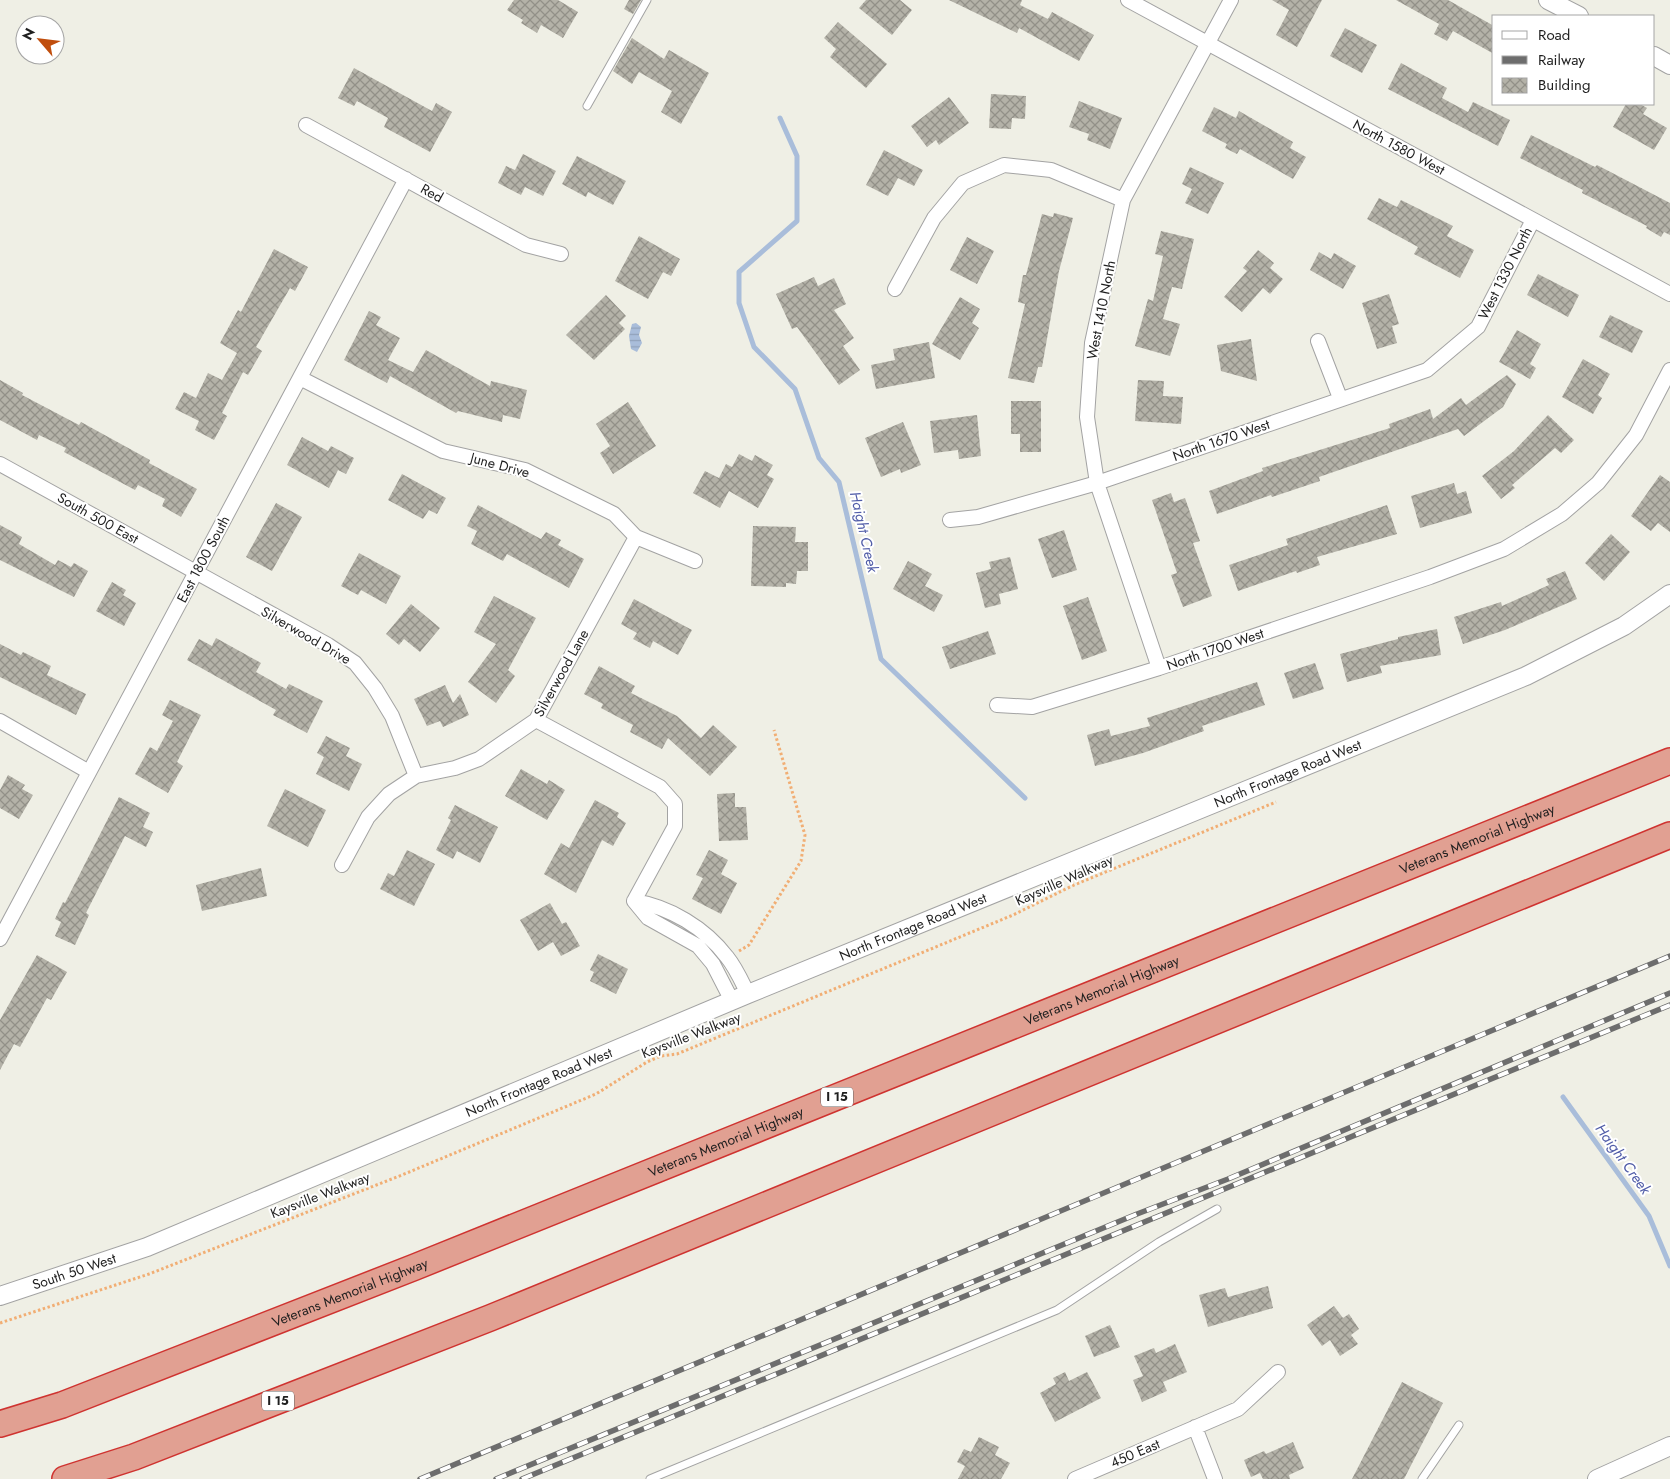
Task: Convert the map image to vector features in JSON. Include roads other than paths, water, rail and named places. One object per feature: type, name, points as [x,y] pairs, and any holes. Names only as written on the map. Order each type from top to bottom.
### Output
[{"type":"highway","name":"Veterans Memorial Highway","points":[[0,1424],[62,1405],[415,1267],[1670,760]]},
{"type":"highway","name":"I 15","points":[[65,1479],[134,1457],[500,1314],[1670,835]]},
{"type":"highway","points":[[113,1479],[293,1395]]},
{"type":"street","name":"North 1580 West","points":[[1128,0],[1670,294]]},
{"type":"street","name":"West 1410 North","points":[[1159,668],[1097,483],[1087,417],[1092,343],[1123,200],[1231,0]]},
{"type":"street","points":[[1548,0],[1577,15]]},
{"type":"street","points":[[1655,57],[1670,65]]},
{"type":"street","name":"Red","points":[[306,125],[526,246],[561,254]]},
{"type":"street","points":[[895,289],[934,218],[962,183],[1004,165],[1051,170],[1123,200]]},
{"type":"street","name":"East 1800 South","points":[[0,939],[406,179]]},
{"type":"street","name":"West 1330 North","points":[[1478,327],[1533,220]]},
{"type":"street","name":"North 1670 West","points":[[950,520],[978,517],[1097,483],[1340,398],[1427,370],[1478,327]]},
{"type":"street","points":[[1318,340],[1340,398]]},
{"type":"street","name":"North 1700 West","points":[[997,705],[1032,707],[1159,668],[1430,577],[1504,549],[1562,514],[1598,483],[1636,435],[1670,370]]},
{"type":"street","name":"June Drive","points":[[300,378],[443,451],[525,470],[614,514],[636,537],[694,561]]},
{"type":"street","name":"South 500 East","points":[[0,464],[196,573]]},
{"type":"street","name":"Silverwood Lane","points":[[342,865],[368,818],[389,794],[416,776],[455,768],[478,759],[536,720],[636,537]]},
{"type":"street","name":"Silverwood Drive","points":[[196,573],[328,645],[355,663],[375,688],[392,716],[416,776]]},
{"type":"street","name":"North Frontage Road West","points":[[147,1247],[748,994],[1526,676],[1624,626],[1670,594]]},
{"type":"street","points":[[536,720],[660,786],[675,804],[675,826],[634,901]]},
{"type":"street","points":[[0,721],[89,772]]},
{"type":"street","points":[[634,901],[656,904],[704,931],[728,958],[748,994]]},
{"type":"street","points":[[634,901],[648,918],[698,946],[713,964],[732,1001]]},
{"type":"street","name":"South 50 West","points":[[0,1296],[147,1247]]},
{"type":"street","name":"450 East","points":[[1075,1479],[1238,1409],[1278,1372]]},
{"type":"street","points":[[1195,1427],[1215,1479]]},
{"type":"street","points":[[1597,1479],[1670,1446]]},
{"type":"lane","points":[[587,106],[646,0]]},
{"type":"lane","points":[[650,1479],[1057,1310],[1159,1242],[1217,1208]]},
{"type":"lane","points":[[1422,1479],[1459,1425]]},
{"type":"water","points":[[636,323],[641,327],[639,335],[642,343],[637,352],[631,349],[629,336],[632,324]]},
{"type":"waterway","name":"Haight Creek","points":[[780,118],[797,156],[797,221],[739,272],[739,303],[754,347],[795,389],[819,458],[839,482],[881,659],[1025,798]]},
{"type":"waterway","name":"Haight Creek","points":[[1563,1097],[1649,1216],[1670,1266]]},
{"type":"railway","points":[[420,1479],[1670,956]]},
{"type":"railway","points":[[496,1479],[1137,1214],[1228,1179],[1670,993]]},
{"type":"railway","points":[[522,1479],[1670,1005]]}]
